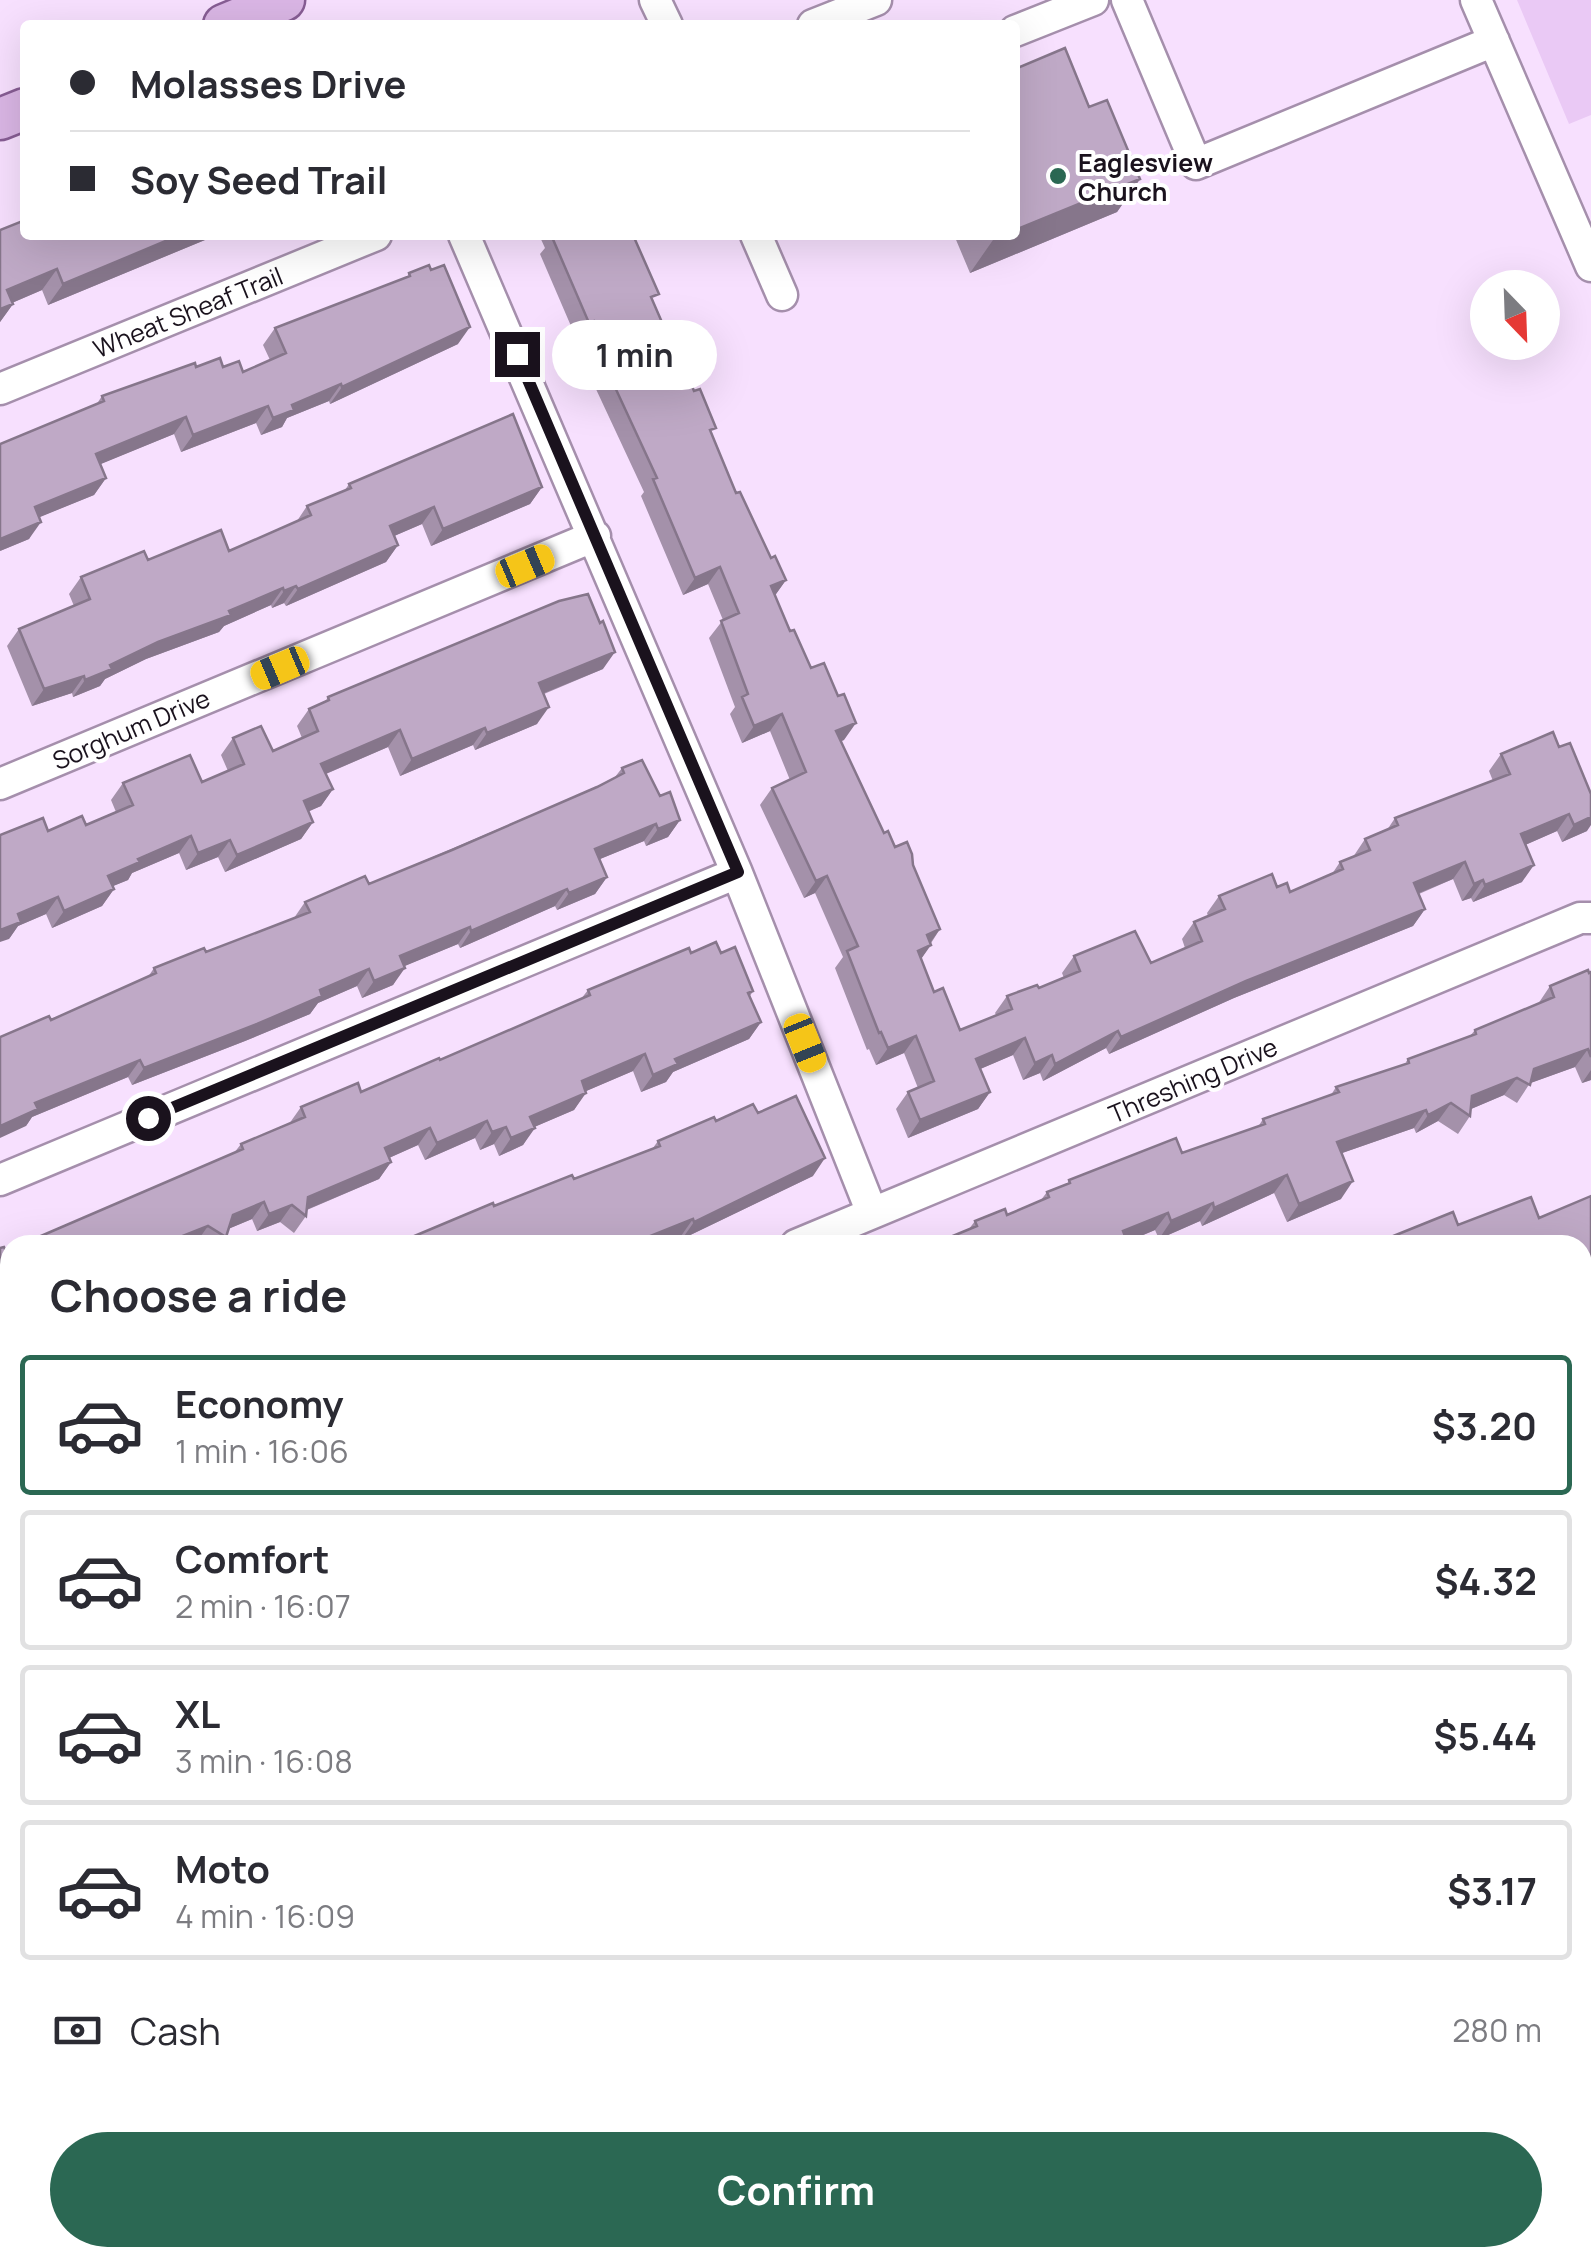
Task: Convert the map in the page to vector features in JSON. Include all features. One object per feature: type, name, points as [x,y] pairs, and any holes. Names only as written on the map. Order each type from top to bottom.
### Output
[{"type":"main road","points":[[236,20],[284,0]]},
{"type":"street","points":[[826,20],[876,0]]},
{"type":"street","points":[[1020,29],[1093,0]]},
{"type":"street","points":[[1476,0],[1591,266]]},
{"type":"street","points":[[1124,4],[1196,164],[1494,42]]},
{"type":"street","name":"Wheat Sheaf Trail","points":[[0,390],[364,240]]},
{"type":"street","points":[[466,240],[738,872],[872,1213]]},
{"type":"street","points":[[758,240],[782,296]]},
{"type":"street","name":"Sorghum Drive","points":[[0,784],[595,536]]},
{"type":"street","points":[[0,1180],[738,872]]},
{"type":"street","name":"Threshing Drive","points":[[820,1235],[1580,918],[1591,918]]},
{"type":"shaded area","points":[[1517,0],[1591,0],[1591,115],[1569,124]]},
{"type":"building","points":[[1065,48],[1089,107],[1107,100],[1140,179],[1020,228],[1020,67]]},
{"type":"building","points":[[20,222],[20,240],[168,240],[63,284],[57,269],[7,290],[13,304],[0,309],[0,230]]},
{"type":"building","points":[[553,240],[635,240],[659,294],[651,297],[687,380],[694,391],[700,389],[716,428],[710,430],[736,493],[740,492],[771,558],[775,556],[786,580],[771,586],[790,631],[794,630],[811,668],[824,663],[838,696],[844,694],[856,723],[836,731],[884,833],[888,831],[895,847],[907,842],[912,854],[940,929],[927,935],[931,945],[918,951],[934,992],[943,988],[960,1030],[1012,1009],[1007,996],[1080,971],[1074,956],[1135,931],[1151,963],[1202,941],[1194,922],[1225,909],[1219,896],[1272,874],[1277,887],[1287,883],[1290,892],[1343,869],[1340,862],[1370,850],[1365,839],[1398,825],[1395,818],[1510,774],[1501,754],[1553,732],[1559,747],[1570,743],[1591,794],[1591,817],[1574,825],[1569,814],[1521,834],[1534,865],[1485,885],[1483,880],[1474,884],[1465,862],[1414,883],[1425,909],[1246,981],[1121,1037],[1118,1031],[1055,1064],[1052,1055],[1035,1063],[1025,1038],[976,1059],[990,1092],[920,1120],[908,1092],[934,1081],[916,1036],[888,1048],[879,1033],[847,951],[858,946],[827,876],[816,881],[772,788],[806,772],[782,714],[754,726],[742,697],[748,694],[721,621],[739,613],[720,567],[695,578],[653,479],[657,478],[607,370],[614,367],[594,321],[589,323]]},
{"type":"building","points":[[429,265],[431,270],[444,265],[470,327],[342,387],[341,384],[292,405],[294,410],[273,418],[268,406],[193,435],[186,417],[96,454],[106,478],[35,507],[41,522],[0,539],[0,444],[104,401],[102,396],[195,363],[196,367],[220,358],[223,367],[239,361],[243,372],[286,353],[275,328]]},
{"type":"building","points":[[513,414],[542,487],[443,529],[434,507],[390,526],[398,545],[298,589],[283,588],[229,611],[231,615],[158,642],[85,680],[84,676],[44,689],[19,629],[90,599],[81,577],[144,551],[148,560],[221,530],[229,551],[311,515],[307,506],[351,488],[349,484]]},
{"type":"building","points":[[588,594],[615,652],[539,683],[549,707],[487,733],[485,728],[412,759],[400,730],[321,764],[333,789],[304,801],[313,822],[237,855],[230,840],[198,853],[191,836],[108,876],[114,889],[64,911],[58,897],[18,914],[21,922],[0,930],[0,835],[43,818],[48,831],[82,816],[86,825],[133,805],[123,783],[190,755],[202,782],[244,764],[233,738],[261,726],[273,751],[318,731],[309,709],[329,700],[328,697],[559,601]]},
{"type":"building","points":[[642,760],[660,796],[670,792],[680,820],[658,829],[656,824],[595,849],[607,877],[569,893],[567,889],[471,931],[470,927],[400,956],[405,968],[374,981],[369,969],[320,990],[322,996],[257,1024],[144,1068],[140,1060],[35,1103],[38,1109],[0,1126],[0,1037],[49,1016],[51,1020],[156,973],[154,968],[310,912],[305,902],[365,876],[369,884],[452,850],[597,787],[624,773],[622,768]]},
{"type":"building","points":[[716,942],[721,953],[735,947],[761,1022],[675,1059],[678,1064],[653,1075],[645,1054],[582,1081],[586,1093],[530,1117],[535,1128],[511,1138],[506,1127],[492,1132],[487,1121],[437,1143],[430,1128],[385,1148],[391,1162],[308,1197],[306,1216],[292,1205],[269,1214],[264,1202],[233,1215],[227,1235],[208,1226],[185,1235],[43,1235],[243,1149],[241,1144],[305,1117],[301,1107],[358,1083],[361,1092],[590,995],[588,990],[689,948],[691,953]]},
{"type":"building","points":[[1591,972],[1591,1057],[1588,1049],[1534,1069],[1530,1085],[1517,1078],[1472,1096],[1470,1116],[1451,1103],[1428,1115],[1426,1110],[1337,1142],[1353,1181],[1299,1204],[1287,1175],[1214,1208],[1213,1203],[1171,1221],[1168,1213],[1123,1231],[1125,1235],[955,1235],[977,1226],[975,1221],[1005,1209],[1007,1215],[1049,1197],[1047,1192],[1070,1183],[1069,1180],[1176,1138],[1182,1153],[1265,1124],[1263,1119],[1339,1092],[1336,1087],[1409,1063],[1408,1059],[1476,1034],[1475,1030],[1554,997],[1550,986]]},
{"type":"building","points":[[796,1096],[825,1158],[694,1222],[693,1219],[653,1235],[417,1235],[493,1203],[494,1206],[572,1175],[574,1179],[660,1146],[658,1141],[714,1117],[716,1121],[753,1104],[758,1113]]},
{"type":"building","points":[[1591,1196],[1591,1235],[1396,1235],[1453,1212],[1458,1225],[1531,1197],[1539,1218]]},
{"type":"place","name":"Eaglesview Church","points":[[1058,176]]},
{"type":"route","points":[[148,1118],[738,872],[517,354]]}]
